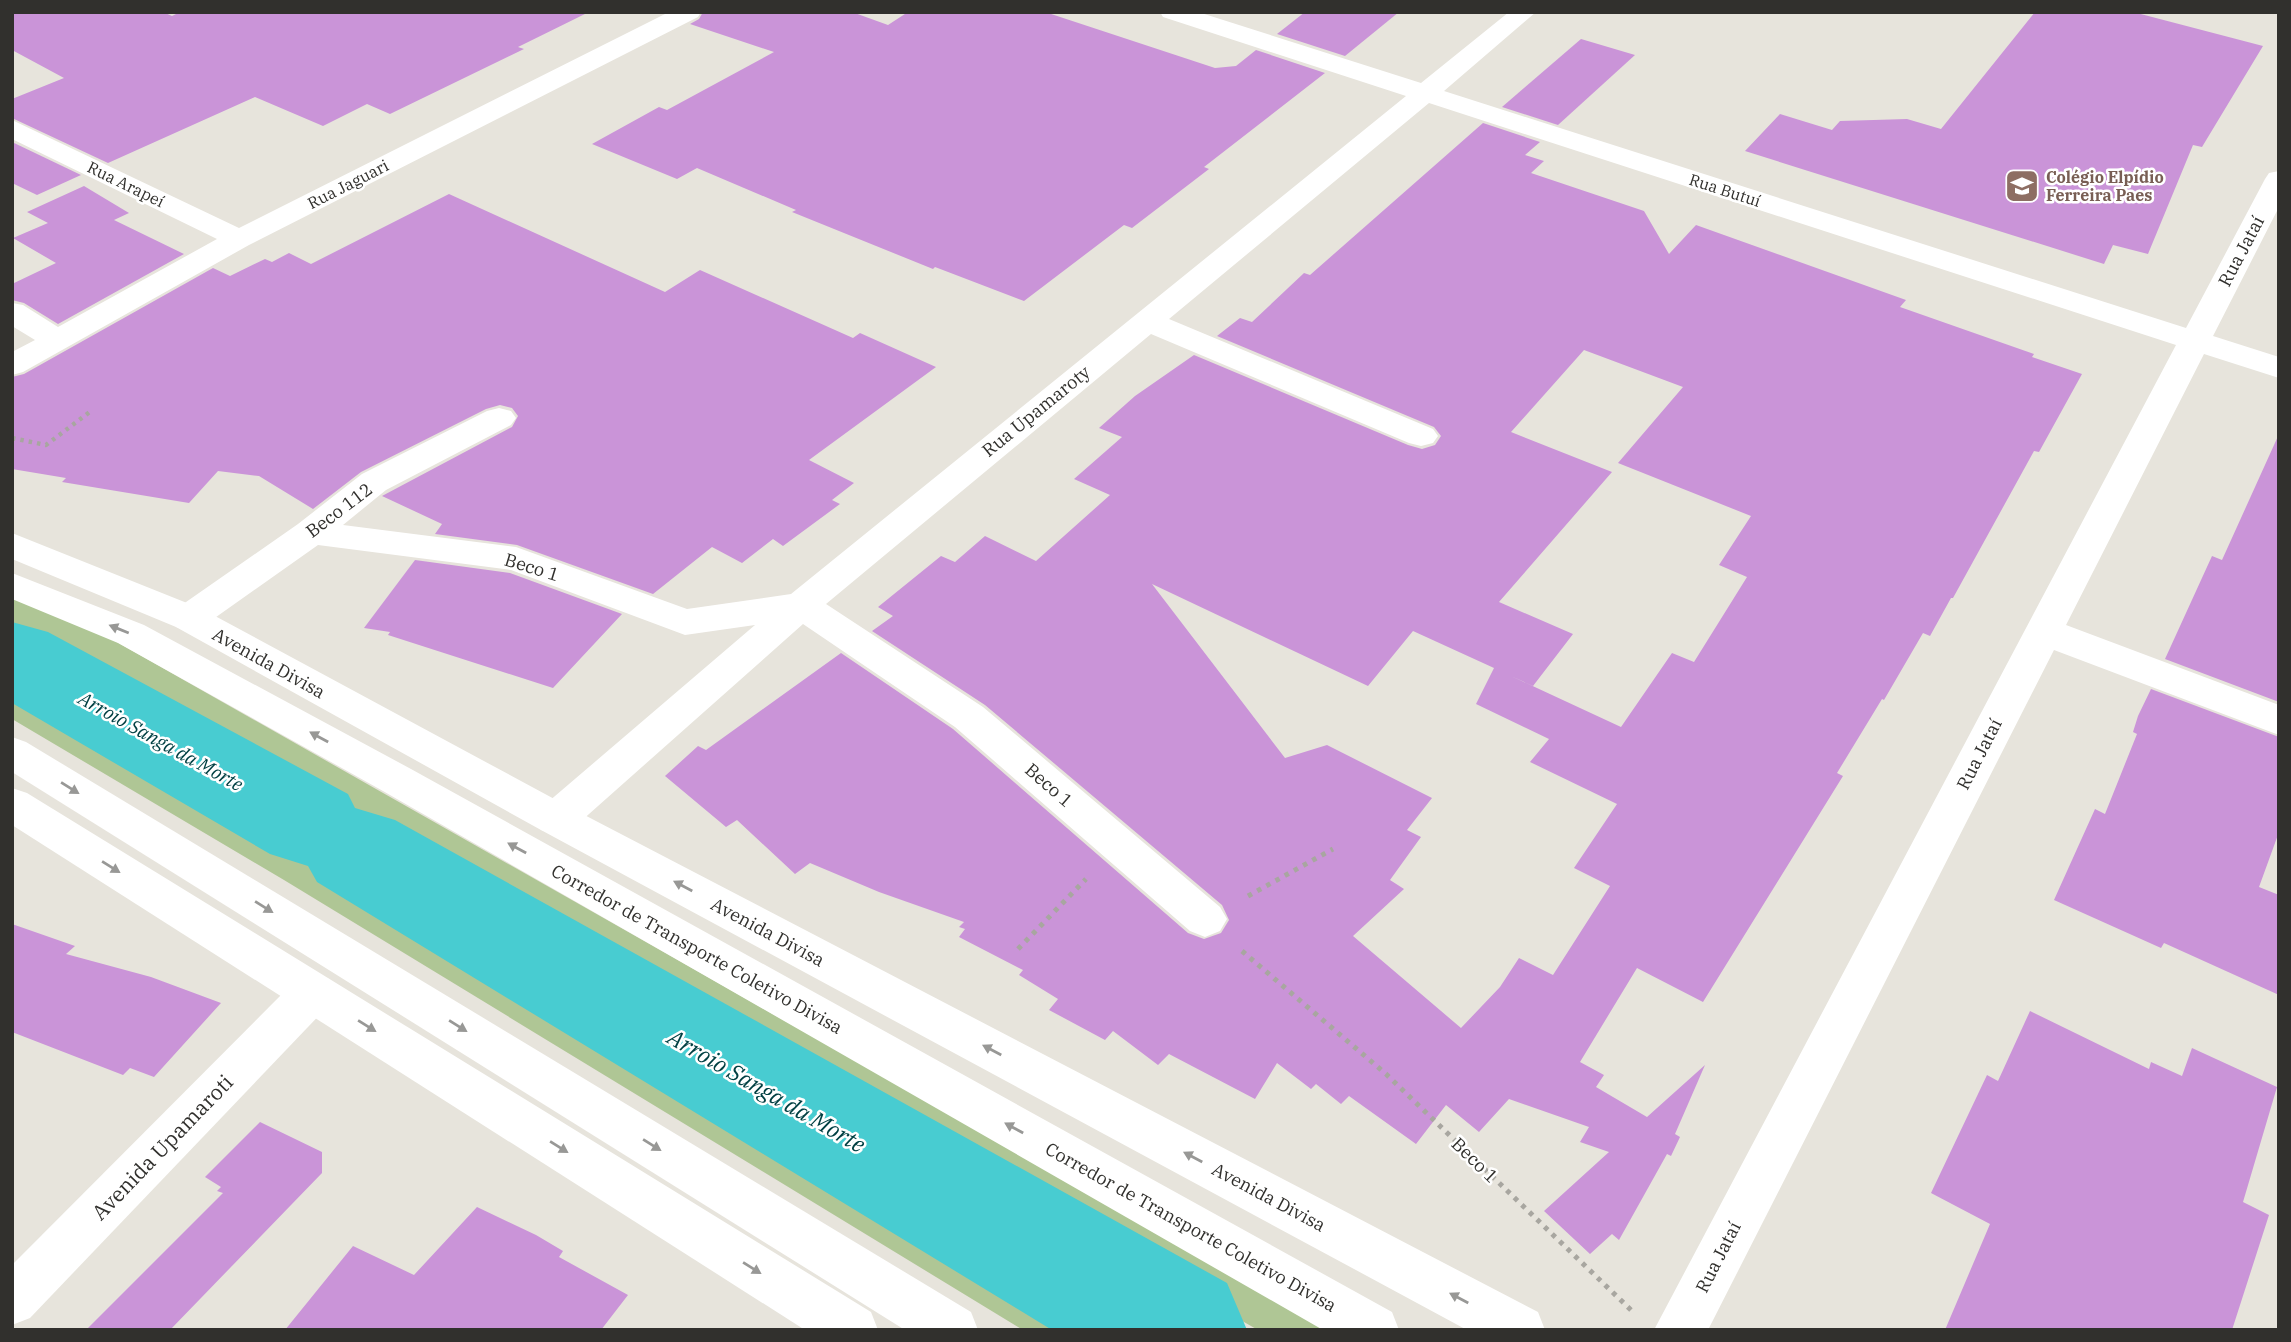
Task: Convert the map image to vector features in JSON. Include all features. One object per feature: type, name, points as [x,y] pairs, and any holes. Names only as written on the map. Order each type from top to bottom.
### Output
[{"type":"street","name":"Rua Jaguari","points":[[12,365],[239,239],[689,12]]},
{"type":"street","name":"Rua Butuí","points":[[1172,12],[2279,368]]},
{"type":"street","name":"Rua Upamaroty","points":[[556,819],[802,605],[1524,12]]},
{"type":"street","name":"Rua Arapeí","points":[[12,128],[239,239]]},
{"type":"street","name":"Rua Jataí","points":[[1680,1330],[2279,179]]},
{"type":"street","points":[[12,312],[57,340]]},
{"type":"street","points":[[1146,321],[1421,436]]},
{"type":"street","name":"Beco 112","points":[[189,618],[311,532],[374,482],[499,418]]},
{"type":"street","name":"Beco 1","points":[[311,532],[516,559],[685,622],[802,605],[970,717],[1205,919]]},
{"type":"street","name":"Avenida Divisa","points":[[12,545],[189,618],[556,819],[1519,1330]]},
{"type":"street","name":"Corredor de Transporte Coletivo Divisa","points":[[12,585],[131,634],[409,787],[1373,1330]]},
{"type":"street","points":[[2043,631],[2279,721]]},
{"type":"street","points":[[12,752],[952,1330]]},
{"type":"street","points":[[12,804],[852,1330]]},
{"type":"street","name":"Avenida Upamaroti","points":[[12,1301],[313,992]]},
{"type":"path","points":[[12,438],[46,445],[91,411]]},
{"type":"path","points":[[1018,949],[1119,845]]},
{"type":"path","points":[[1205,919],[1333,849]]},
{"type":"path","name":"Beco 1","points":[[1205,919],[1385,1074],[1641,1320]]},
{"type":"green space","points":[[12,598],[108,637],[1330,1330],[1258,1330],[356,816],[12,625]]},
{"type":"green space","points":[[12,689],[1099,1330],[1023,1330],[284,880],[12,719]]},
{"type":"building","points":[[12,12],[163,12],[172,16],[180,12],[589,12],[518,47],[524,49],[390,114],[367,104],[323,126],[255,97],[108,163],[12,118],[12,99],[64,78],[12,50]]},
{"type":"building","points":[[703,12],[852,12],[888,25],[908,12],[1045,12],[1215,68],[1236,66],[1256,50],[1325,73],[1204,167],[1209,169],[1132,228],[1124,225],[1024,301],[935,267],[933,269],[792,212],[796,210],[697,168],[677,179],[592,144],[659,107],[667,110],[774,52],[690,24],[699,19]]},
{"type":"building","points":[[1305,12],[1399,12],[1345,56],[1277,34]]},
{"type":"building","points":[[2035,12],[2133,12],[2263,46],[2202,147],[2193,145],[2148,254],[2113,245],[2104,264],[1745,151],[1780,114],[1832,130],[1840,121],[1907,119],[1941,129]]},
{"type":"building","points":[[1581,39],[1635,55],[1558,125],[1502,107]]},
{"type":"building","points":[[1483,123],[1540,142],[1525,155],[1544,161],[1531,173],[1644,211],[1669,254],[1696,225],[1906,300],[1900,307],[2034,354],[2032,357],[2082,374],[2039,452],[2034,451],[1953,598],[1930,636],[1923,633],[1884,700],[1882,699],[1837,773],[1843,776],[1703,1002],[1637,968],[1580,1062],[1604,1075],[1596,1087],[1647,1117],[1705,1065],[1675,1134],[1680,1137],[1671,1156],[1667,1154],[1619,1240],[1612,1234],[1590,1254],[1544,1211],[1609,1152],[1580,1142],[1589,1127],[1509,1099],[1479,1132],[1446,1105],[1416,1144],[1349,1096],[1341,1104],[1316,1084],[1311,1089],[1277,1063],[1255,1099],[1169,1054],[1158,1065],[1113,1031],[1105,1040],[1049,1010],[1058,999],[1019,975],[1023,970],[959,937],[965,929],[959,927],[964,922],[879,892],[810,863],[795,874],[737,820],[726,827],[665,776],[698,746],[706,750],[841,653],[953,729],[1188,933],[1204,939],[1221,933],[1229,920],[1222,905],[985,705],[872,631],[893,616],[878,607],[941,556],[955,562],[985,536],[1036,561],[1110,495],[1074,479],[1122,437],[1099,428],[1135,396],[1194,355],[1408,445],[1422,449],[1435,445],[1441,436],[1434,427],[1217,336],[1240,318],[1252,322],[1304,273],[1310,275]],"holes":[[[1584,350],[1683,387],[1618,463],[1751,516],[1719,565],[1747,577],[1694,662],[1672,653],[1621,727],[1511,676],[1533,686],[1573,634],[1499,602],[1612,472],[1511,432]],[[1152,584],[1368,686],[1413,631],[1494,668],[1476,704],[1549,739],[1530,762],[1617,804],[1574,868],[1610,886],[1553,975],[1519,958],[1500,987],[1461,1028],[1353,936],[1404,889],[1390,880],[1421,837],[1407,830],[1432,798],[1327,745],[1285,758]]]},
{"type":"building","points":[[12,142],[81,175],[37,195],[12,183]]},
{"type":"building","points":[[84,186],[129,213],[114,220],[184,254],[58,324],[24,303],[12,300],[12,284],[56,263],[13,238],[48,223],[27,212]]},
{"type":"building","points":[[449,194],[665,292],[700,270],[853,338],[860,333],[936,367],[809,460],[854,483],[832,500],[840,504],[783,546],[773,539],[742,563],[712,547],[653,594],[517,545],[435,534],[442,524],[382,496],[512,427],[518,416],[512,408],[500,405],[486,409],[361,472],[313,509],[259,476],[218,471],[189,503],[62,482],[66,478],[12,469],[12,377],[24,374],[213,268],[230,276],[265,259],[272,262],[289,253],[311,264]]},
{"type":"building","points":[[2279,434],[2279,702],[2165,659],[2212,556],[2222,560]]},
{"type":"building","points":[[415,560],[510,573],[622,614],[553,688],[388,635],[390,632],[364,628]]},
{"type":"building","points":[[2151,689],[2279,737],[2279,832],[2259,887],[2279,895],[2279,995],[2164,943],[2161,948],[2054,900],[2095,809],[2105,814],[2137,734],[2133,732],[2138,716]]},
{"type":"building","points":[[12,924],[75,946],[66,954],[151,977],[221,1003],[154,1077],[130,1068],[123,1075],[12,1032]]},
{"type":"building","points":[[2030,1011],[2149,1069],[2151,1062],[2182,1076],[2192,1048],[2277,1087],[2243,1202],[2269,1215],[2232,1330],[1945,1330],[1990,1224],[1931,1193],[1987,1075],[1998,1081]]},
{"type":"building","points":[[260,1122],[322,1152],[322,1173],[170,1330],[86,1330],[223,1193],[217,1191],[221,1187],[205,1177]]},
{"type":"building","points":[[477,1207],[536,1235],[563,1251],[559,1257],[628,1295],[601,1330],[285,1330],[353,1246],[414,1275]]},
{"type":"waterway","name":"Arroio Sanga da Morte","points":[[12,657],[309,824]]},
{"type":"waterway","name":"Arroio Sanga da Morte","points":[[356,851],[1178,1330]]},
{"type":"place","name":"Colégio Elpídio Ferreira Paes","points":[[2022,186]]}]
